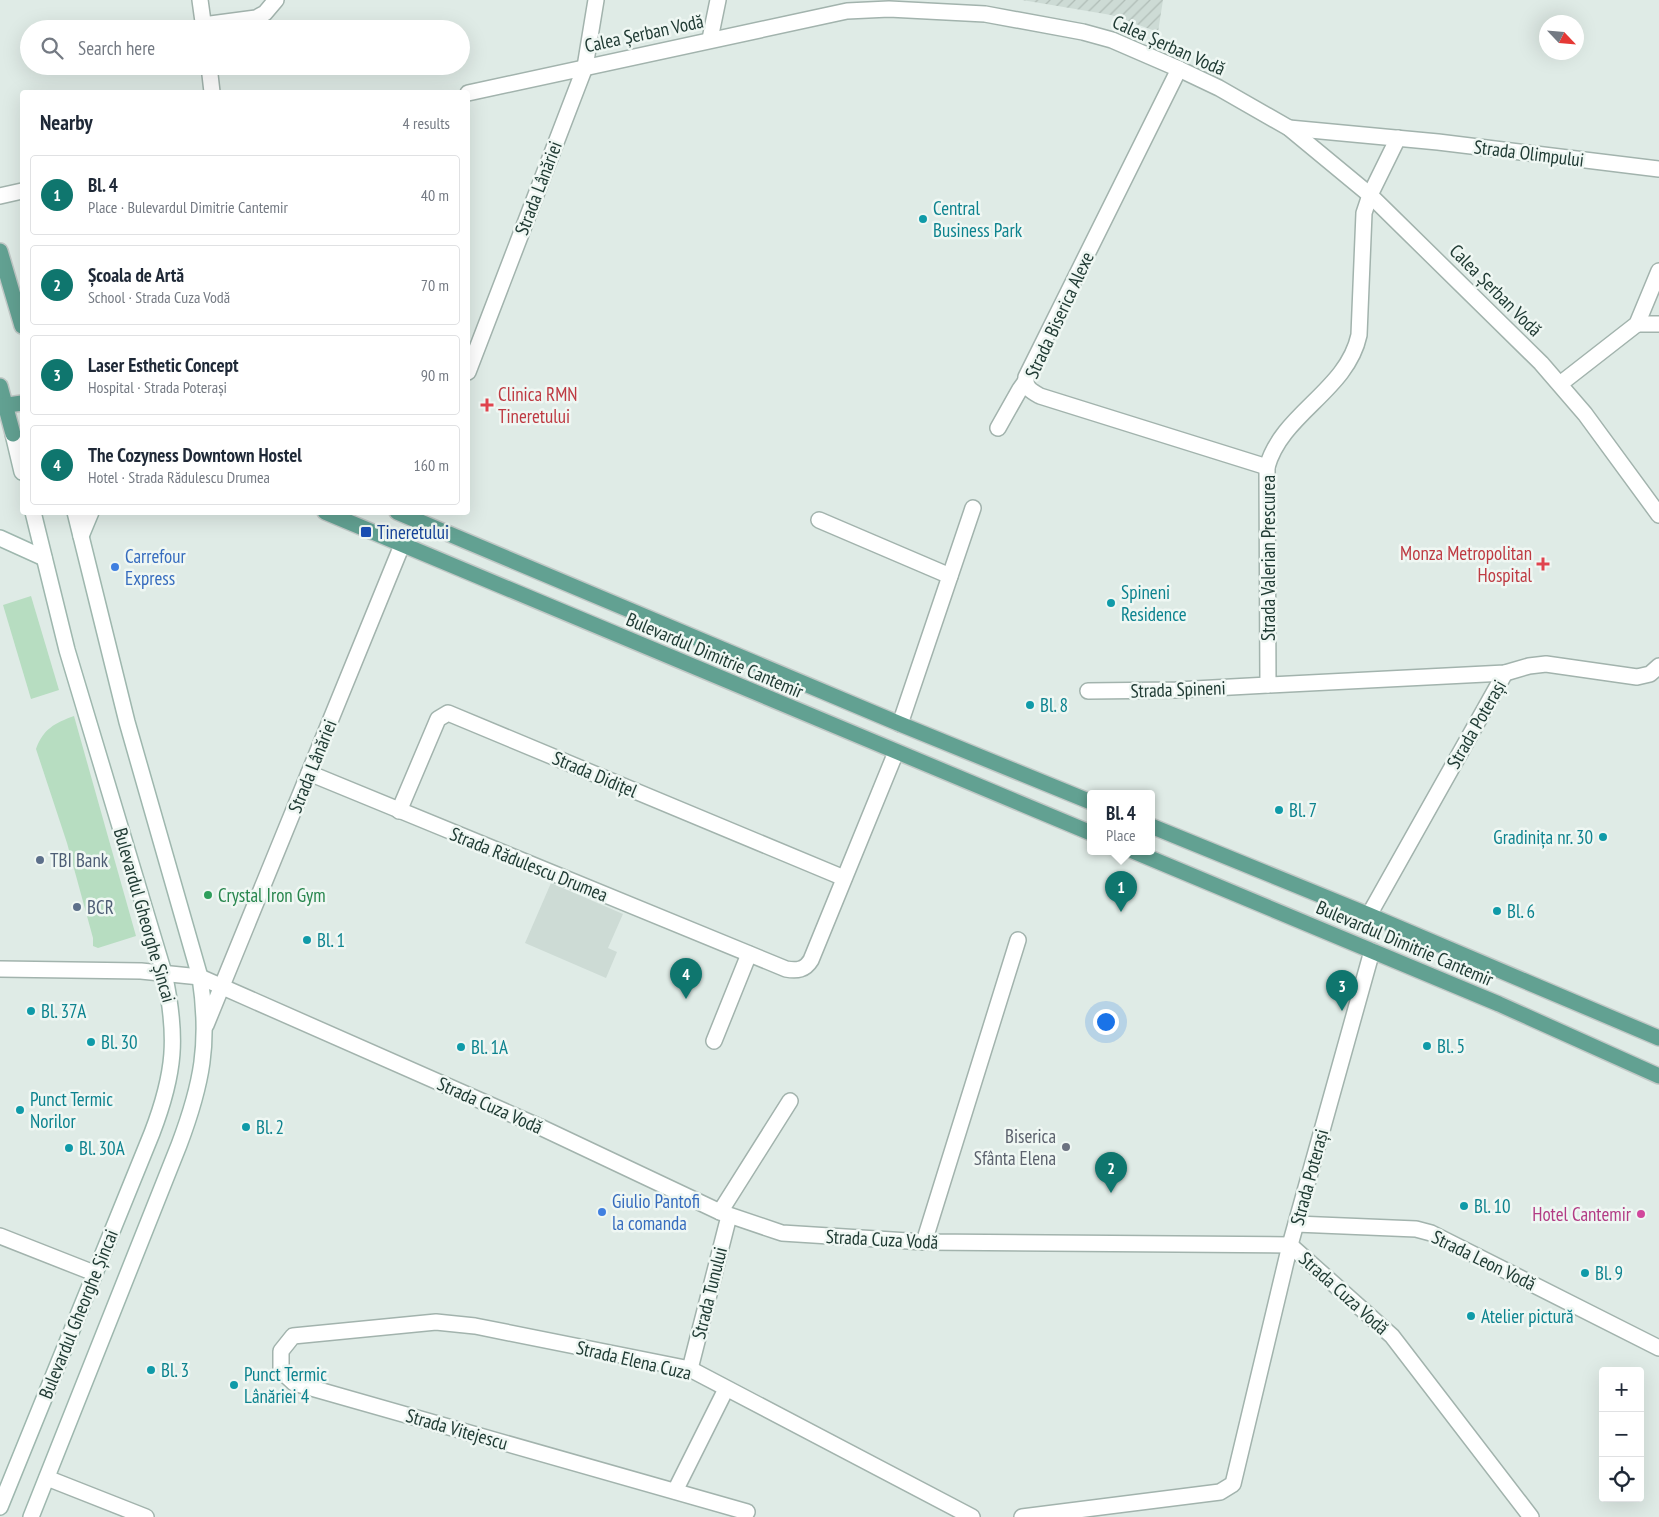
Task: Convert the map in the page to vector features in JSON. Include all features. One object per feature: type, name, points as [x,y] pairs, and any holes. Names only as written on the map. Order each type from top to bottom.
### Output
[{"type":"main road","points":[[0,251],[20,319]]},
{"type":"main road","points":[[0,386],[2,405],[12,433]]},
{"type":"main road","points":[[2,405],[20,403]]},
{"type":"main road","name":"Bulevardul Dimitrie Cantemir","points":[[331,515],[1087,831]]},
{"type":"main road","name":"Bulevardul Dimitrie Cantemir","points":[[409,515],[900,724],[1087,800]]},
{"type":"main road","name":"Bulevardul Dimitrie Cantemir","points":[[1155,828],[1659,1038]]},
{"type":"main road","name":"Bulevardul Dimitrie Cantemir","points":[[1143,855],[1499,1004],[1659,1076]]},
{"type":"street","points":[[200,0],[203,20]]},
{"type":"street","points":[[244,20],[256,18],[265,13],[276,0]]},
{"type":"street","name":"Strada Lânăriei","points":[[470,367],[585,67],[596,0]]},
{"type":"street","points":[[710,39],[718,0]]},
{"type":"street","name":"Calea Șerban Vodă","points":[[470,93],[846,10],[939,11],[1002,17],[1083,32],[1112,40],[1179,69],[1227,93],[1289,128],[1370,195],[1560,384],[1659,514]]},
{"type":"street","name":"Strada Biserica Alexe","points":[[1179,69],[1025,382],[1028,388],[1040,396],[1267,467]]},
{"type":"street","points":[[210,75],[212,90]]},
{"type":"street","name":"Strada Olimpului","points":[[1289,128],[1398,138],[1659,169]]},
{"type":"street","points":[[1370,195],[1398,138]]},
{"type":"street","points":[[0,196],[20,191]]},
{"type":"street","name":"Strada Valerian Prescurea","points":[[1268,686],[1267,467],[1279,439],[1336,380],[1356,349],[1359,335],[1362,225],[1370,195]]},
{"type":"street","points":[[1560,384],[1637,324],[1659,271]]},
{"type":"street","points":[[1637,324],[1659,324]]},
{"type":"street","points":[[998,428],[1025,382]]},
{"type":"street","points":[[12,433],[20,464]]},
{"type":"street","points":[[900,724],[974,508]]},
{"type":"street","name":"Bulevardul Gheorghe Șincai","points":[[0,1507],[152,1133],[170,1079],[173,1024],[164,973],[81,697],[33,515]]},
{"type":"street","name":"Bulevardul Gheorghe Șincai","points":[[31,1517],[193,1109],[202,1072],[206,1025],[200,978],[125,713],[76,515]]},
{"type":"street","points":[[81,536],[90,515]]},
{"type":"street","points":[[819,520],[950,576]]},
{"type":"street","points":[[0,538],[44,558]]},
{"type":"street","name":"Strada Lânăriei","points":[[222,986],[402,545]]},
{"type":"street","name":"Strada Poterași","points":[[1368,915],[1505,673],[1529,666],[1546,664],[1637,677],[1650,674],[1659,666]]},
{"type":"street","points":[[1268,686],[1505,673]]},
{"type":"street","name":"Strada Spineni","points":[[1088,691],[1268,686]]},
{"type":"street","name":"Strada Didițel","points":[[399,811],[438,720],[448,713],[844,878]]},
{"type":"street","name":"Strada Rădulescu Drumea","points":[[309,773],[786,969],[796,970],[806,967],[811,960],[896,752]]},
{"type":"street","points":[[924,1242],[1018,940]]},
{"type":"street","name":"Strada Poterași","points":[[1022,1517],[1226,1489],[1233,1484],[1290,1245],[1372,951]]},
{"type":"street","points":[[714,1041],[749,954]]},
{"type":"street","name":"Strada Cuza Vodă","points":[[0,969],[164,973],[200,978],[538,1126],[724,1214],[782,1233],[924,1242],[1290,1245],[1392,1336],[1532,1517]]},
{"type":"street","name":"Bulevardul Gheorghe Șincai","points":[[206,1025],[222,986]]},
{"type":"street","name":"Strada Tunului","points":[[690,1369],[724,1214],[790,1101]]},
{"type":"street","name":"Strada Leon Vodă","points":[[1296,1224],[1416,1229],[1431,1232],[1659,1348]]},
{"type":"street","points":[[0,1236],[94,1273]]},
{"type":"street","name":"Strada Elena Cuza","points":[[293,1336],[447,1322],[690,1369],[972,1517]]},
{"type":"street","name":"Strada Vitejescu","points":[[293,1336],[284,1345],[280,1360],[282,1373],[294,1383],[747,1512]]},
{"type":"street","points":[[675,1491],[726,1389]]},
{"type":"street","points":[[46,1478],[146,1517]]},
{"type":"shaded area","points":[[1022,0],[1163,0],[1158,32],[1111,15]]},
{"type":"shaded area","points":[[551,883],[623,914],[608,948],[617,952],[606,978],[525,943]]},
{"type":"green space","points":[[31,596],[59,690],[31,699],[3,605]]},
{"type":"green space","points":[[74,716],[136,936],[98,948],[93,946],[93,938],[67,843],[36,749],[42,736],[50,728]]},
{"type":"place","name":"Central Business Park","points":[[923,219]]},
{"type":"place","name":"Clinica RMN Tineretului","points":[[487,405]]},
{"type":"place","name":"Tineretului","points":[[366,532]]},
{"type":"place","name":"Monza Metropolitan Hospital","points":[[1543,564]]},
{"type":"place","name":"Carrefour Express","points":[[115,567]]},
{"type":"place","name":"Spineni Residence","points":[[1111,603]]},
{"type":"place","name":"Bl. 8","points":[[1030,705]]},
{"type":"place","name":"Bl. 7","points":[[1279,810]]},
{"type":"place","name":"Gradinița nr. 30","points":[[1603,837]]},
{"type":"place","name":"TBI Bank","points":[[40,860]]},
{"type":"place","name":"Crystal Iron Gym","points":[[208,895]]},
{"type":"place","name":"BCR","points":[[77,907]]},
{"type":"place","name":"Bl. 6","points":[[1497,911]]},
{"type":"place","name":"Bl. 4","points":[[1121,912]]},
{"type":"place","name":"Bl. 1","points":[[307,940]]},
{"type":"place","name":"The Cozyness Downtown Hostel","points":[[686,999]]},
{"type":"place","name":"Bl. 37A","points":[[31,1011]]},
{"type":"place","name":"Laser Esthetic Concept","points":[[1342,1011]]},
{"type":"place","name":"Bl. 30","points":[[91,1042]]},
{"type":"place","name":"Bl. 5","points":[[1427,1046]]},
{"type":"place","name":"Bl. 1A","points":[[461,1047]]},
{"type":"place","name":"Punct Termic Norilor","points":[[20,1110]]},
{"type":"place","name":"Bl. 2","points":[[246,1127]]},
{"type":"place","name":"Biserica Sfânta Elena","points":[[1066,1147]]},
{"type":"place","name":"Bl. 30A","points":[[69,1148]]},
{"type":"place","name":"Școala de Artă","points":[[1111,1193]]},
{"type":"place","name":"Bl. 10","points":[[1464,1206]]},
{"type":"place","name":"Giulio Pantofi la comanda","points":[[602,1212]]},
{"type":"place","name":"Hotel Cantemir","points":[[1641,1214]]},
{"type":"place","name":"Bl. 9","points":[[1585,1273]]},
{"type":"place","name":"Atelier pictură","points":[[1471,1316]]},
{"type":"place","name":"Bl. 3","points":[[151,1370]]},
{"type":"place","name":"Punct Termic Lânăriei 4","points":[[234,1385]]}]
